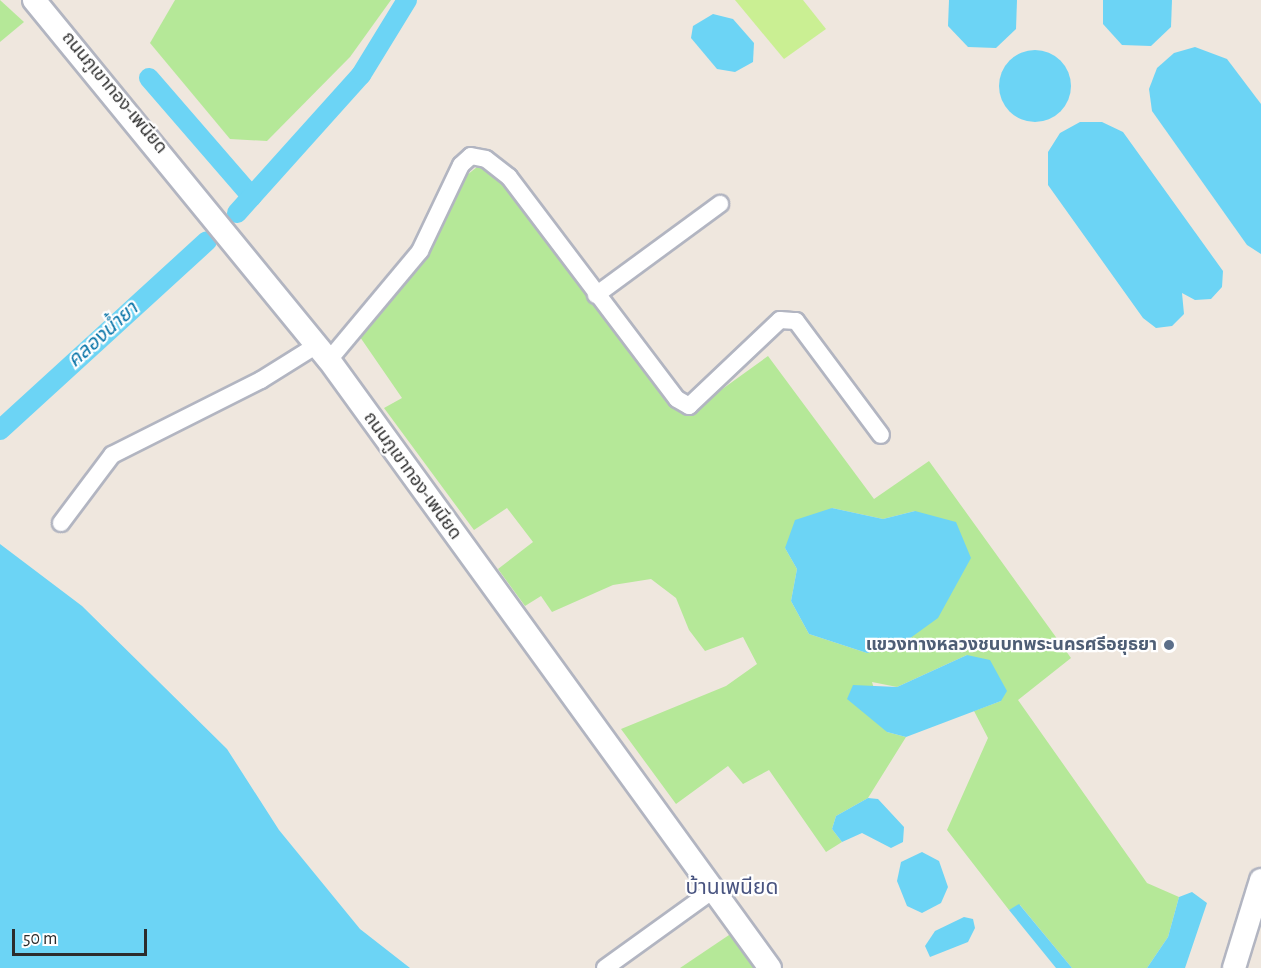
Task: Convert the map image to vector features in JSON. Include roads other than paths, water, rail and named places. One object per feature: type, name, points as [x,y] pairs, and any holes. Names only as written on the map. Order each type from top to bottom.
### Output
[{"type":"main road","name":"ถนนภูเขาทอง-เพนียด","points":[[34,0],[323,353],[770,968]]},
{"type":"main road","points":[[1233,968],[1261,880]]},
{"type":"street","points":[[61,523],[112,455],[261,380],[323,353],[420,251],[461,165],[471,156],[486,159],[509,177],[596,295],[677,399],[689,406],[780,320],[796,321],[881,435]]},
{"type":"street","points":[[596,295],[720,204]]},
{"type":"street","points":[[605,968],[713,890]]},
{"type":"water","points":[[949,0],[1017,0],[1016,29],[996,48],[968,47],[948,26]]},
{"type":"water","points":[[1103,0],[1172,0],[1171,27],[1151,46],[1122,45],[1103,24]]},
{"type":"water","points":[[713,14],[733,19],[754,43],[753,62],[735,72],[717,69],[691,38],[693,26]]},
{"type":"water","points":[[1195,47],[1227,59],[1261,104],[1261,254],[1247,245],[1152,111],[1149,89],[1157,68],[1174,53]]},
{"type":"water","points":[[1042,50],[1061,60],[1069,72],[1071,86],[1069,100],[1061,112],[1049,120],[1028,122],[1009,112],[1001,100],[999,79],[1009,60],[1021,52]]},
{"type":"water","points":[[1080,122],[1102,122],[1123,132],[1223,271],[1222,287],[1211,299],[1195,300],[1182,293],[1184,314],[1172,326],[1156,328],[1143,318],[1048,185],[1048,152],[1060,133]]},
{"type":"water","points":[[832,508],[883,519],[915,511],[956,522],[971,558],[938,618],[902,644],[867,653],[809,634],[791,601],[797,569],[785,548],[795,520]]},
{"type":"water","points":[[0,544],[82,606],[227,749],[279,830],[360,929],[410,968],[0,968]]},
{"type":"water","points":[[967,655],[990,660],[1007,691],[1001,701],[906,737],[887,732],[847,699],[853,685],[897,687]]},
{"type":"water","points":[[868,798],[878,799],[904,827],[903,842],[891,848],[862,833],[842,842],[832,829],[836,816]]},
{"type":"water","points":[[922,852],[939,861],[948,887],[941,903],[922,913],[907,906],[897,881],[901,862]]},
{"type":"water","points":[[1192,892],[1207,903],[1185,968],[1147,968],[1168,937],[1179,897]]},
{"type":"water","points":[[1019,904],[1072,968],[1056,968],[1009,910]]},
{"type":"water","points":[[964,917],[973,919],[975,928],[968,942],[930,957],[925,946],[935,931]]},
{"type":"waterway","name":"คลองน้ำยา","points":[[237,213],[361,75],[407,0]]},
{"type":"waterway","points":[[149,78],[252,197]]},
{"type":"waterway","name":"คลองน้ำยา","points":[[0,430],[207,241]]},
{"type":"place","name":"แขวงทางหลวงชนบทพระนครศรีอยุธยา","points":[[1169,645]]},
{"type":"district","name":"บ้านเพนียด","points":[[732,888]]}]
